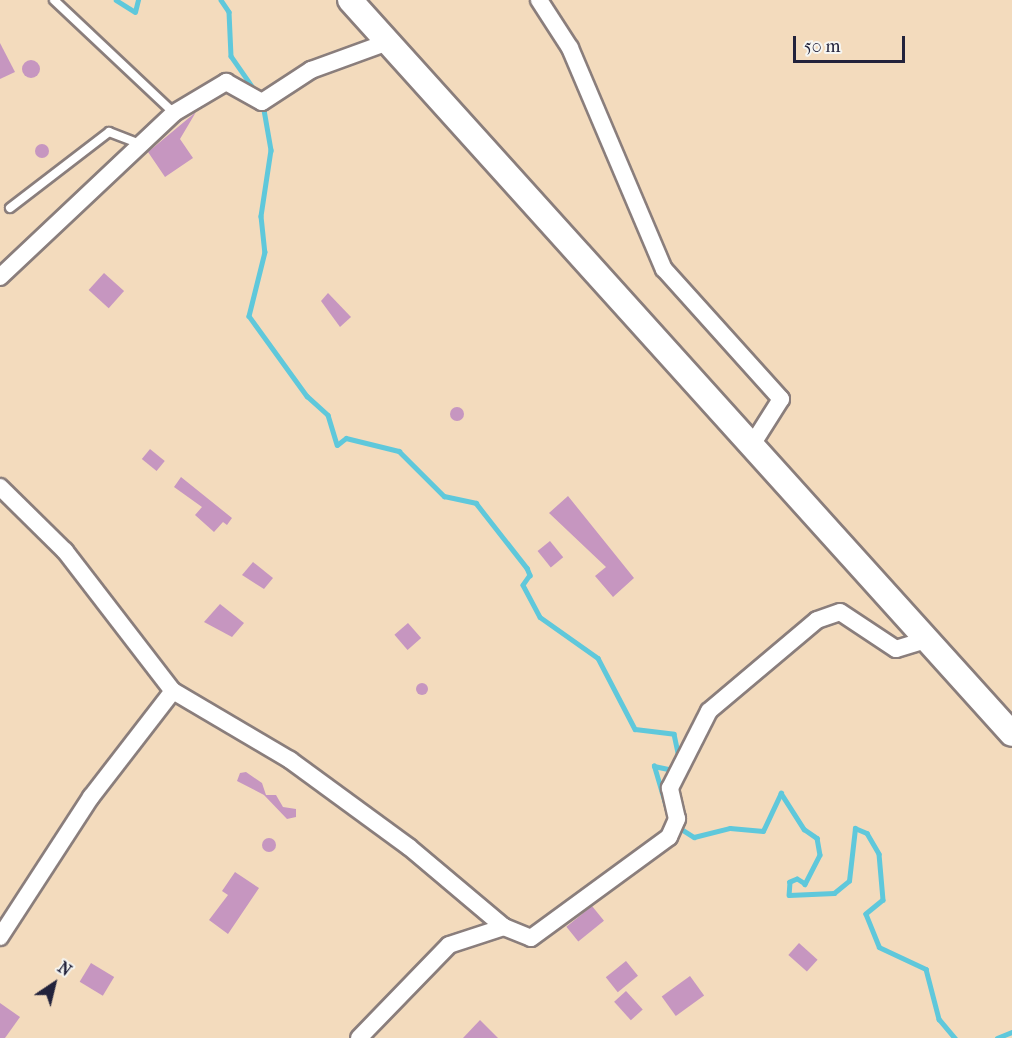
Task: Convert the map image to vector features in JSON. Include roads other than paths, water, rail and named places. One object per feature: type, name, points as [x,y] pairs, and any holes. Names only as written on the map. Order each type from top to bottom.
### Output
[{"type":"main road","points":[[350,0],[385,43],[750,448],[1012,734]]},
{"type":"street","points":[[539,0],[570,48],[664,269],[781,399],[750,448]]},
{"type":"street","points":[[0,277],[138,143],[174,113],[226,82],[262,102],[310,70],[385,43]]},
{"type":"street","points":[[0,487],[65,551],[173,691],[290,760],[410,847],[504,927],[531,938],[669,837],[677,819],[670,788],[709,711],[817,620],[840,612],[896,649],[925,640]]},
{"type":"street","points":[[0,937],[91,797],[173,691]]},
{"type":"street","points":[[359,1038],[449,945],[504,927]]},
{"type":"lane","points":[[54,0],[174,113]]},
{"type":"lane","points":[[10,208],[109,132],[138,143]]},
{"type":"waterway","points":[[116,0],[135,12],[138,0]]},
{"type":"waterway","points":[[221,0],[229,12],[231,56],[256,92]]},
{"type":"waterway","points":[[263,104],[271,150],[261,216],[265,252],[249,316],[307,396],[328,415],[337,445],[346,438],[399,451],[444,496],[476,503],[527,568],[530,575],[523,585],[540,617],[598,658],[635,729],[674,734],[679,757]]},
{"type":"waterway","points":[[667,810],[654,766],[673,770]]},
{"type":"waterway","points":[[678,827],[694,837],[730,828],[763,831],[781,793],[804,829],[817,838],[820,855],[805,884],[797,879],[790,882],[789,895],[834,893],[849,881],[855,828],[867,833],[879,854],[883,900],[866,914],[879,947],[926,969],[939,1019],[955,1038]]},
{"type":"waterway","points":[[997,1038],[1012,1032]]}]
